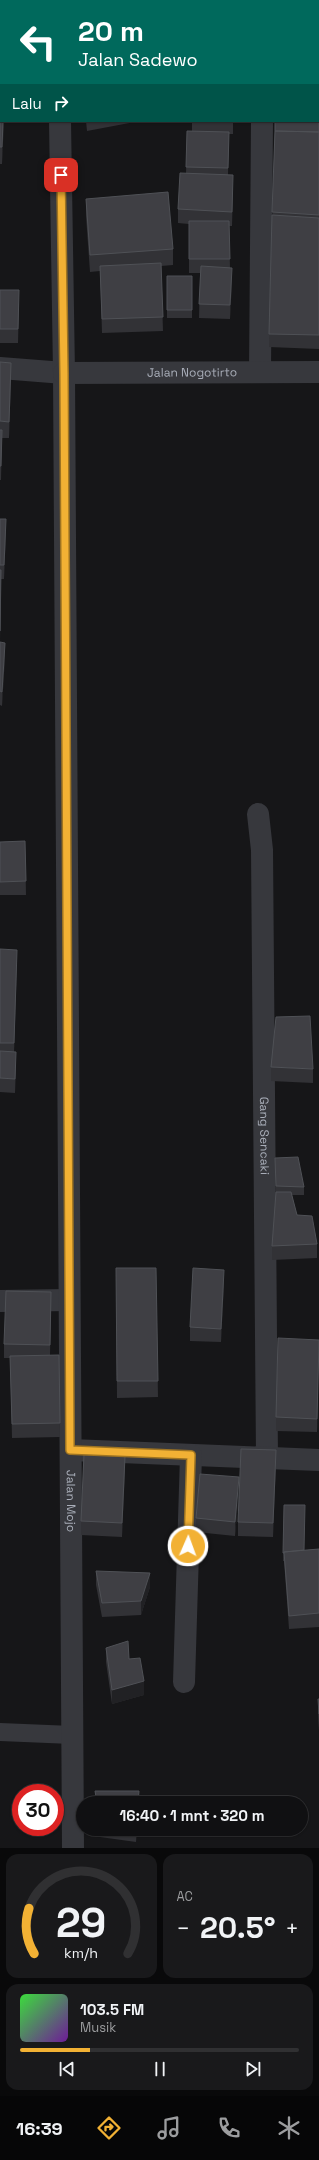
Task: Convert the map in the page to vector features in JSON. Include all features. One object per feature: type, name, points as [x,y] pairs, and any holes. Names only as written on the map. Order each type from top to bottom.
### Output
[{"type":"street","name":"Jalan Mojo","points":[[60,122],[64,373],[73,1848]]},
{"type":"street","points":[[260,372],[262,122]]},
{"type":"street","name":"Jalan Nogotirto","points":[[0,368],[64,373],[319,372]]},
{"type":"street","name":"Gang Sencaki","points":[[258,814],[262,850],[267,1458]]},
{"type":"street","points":[[0,1301],[69,1300]]},
{"type":"street","points":[[70,1450],[319,1460]]},
{"type":"street","points":[[184,1682],[191,1455]]},
{"type":"lane","points":[[0,1732],[72,1735]]},
{"type":"building","points":[[0,122],[3,122],[2,147],[0,147]]},
{"type":"building","points":[[275,122],[319,122],[319,132],[275,131]]},
{"type":"building","points":[[187,131],[229,132],[228,168],[186,167]]},
{"type":"building","points":[[275,131],[319,132],[319,215],[272,212]]},
{"type":"building","points":[[180,173],[233,175],[232,212],[178,209]]},
{"type":"building","points":[[168,192],[173,249],[90,255],[86,199]]},
{"type":"building","points":[[272,215],[319,218],[319,335],[269,334]]},
{"type":"building","points":[[189,221],[229,221],[230,259],[189,259]]},
{"type":"building","points":[[161,263],[163,317],[102,319],[100,266]]},
{"type":"building","points":[[201,266],[232,268],[230,305],[199,304]]},
{"type":"building","points":[[167,276],[192,276],[192,310],[167,310]]},
{"type":"building","points":[[0,290],[19,290],[18,329],[0,329]]},
{"type":"building","points":[[0,362],[11,363],[9,422],[0,421]]},
{"type":"building","points":[[0,430],[2,430],[1,466],[0,466]]},
{"type":"building","points":[[0,519],[6,519],[4,565],[0,565]]},
{"type":"building","points":[[0,570],[1,570],[0,631]]},
{"type":"building","points":[[0,642],[5,643],[2,692],[0,691]]},
{"type":"building","points":[[25,841],[26,881],[0,882],[0,842]]},
{"type":"building","points":[[0,949],[17,950],[14,1043],[0,1043]]},
{"type":"building","points":[[310,1016],[313,1069],[271,1067],[276,1017]]},
{"type":"building","points":[[0,1051],[16,1052],[15,1079],[0,1078]]},
{"type":"building","points":[[298,1157],[304,1187],[276,1186],[275,1158]]},
{"type":"building","points":[[276,1192],[291,1192],[297,1215],[312,1216],[317,1244],[272,1246]]},
{"type":"building","points":[[116,1268],[156,1268],[158,1381],[117,1381]]},
{"type":"building","points":[[193,1268],[224,1270],[221,1329],[190,1327]]},
{"type":"building","points":[[6,1291],[51,1292],[50,1345],[4,1344]]},
{"type":"building","points":[[278,1338],[319,1340],[317,1419],[276,1417]]},
{"type":"building","points":[[59,1355],[60,1423],[12,1424],[10,1356]]},
{"type":"building","points":[[241,1449],[276,1450],[273,1523],[238,1522]]},
{"type":"building","points":[[84,1454],[125,1456],[122,1523],[81,1521]]},
{"type":"building","points":[[200,1474],[239,1477],[235,1522],[196,1518]]},
{"type":"building","points":[[284,1505],[305,1505],[304,1550],[283,1553]]},
{"type":"building","points":[[319,1549],[319,1613],[289,1616],[284,1552]]},
{"type":"building","points":[[96,1571],[150,1573],[141,1601],[102,1603]]},
{"type":"building","points":[[128,1641],[129,1659],[140,1658],[144,1681],[112,1690],[106,1648]]},
{"type":"building","points":[[95,1791],[139,1791],[139,1796],[96,1796]]},
{"type":"route","points":[[61,175],[64,373],[70,1450],[191,1455],[188,1546]]}]
